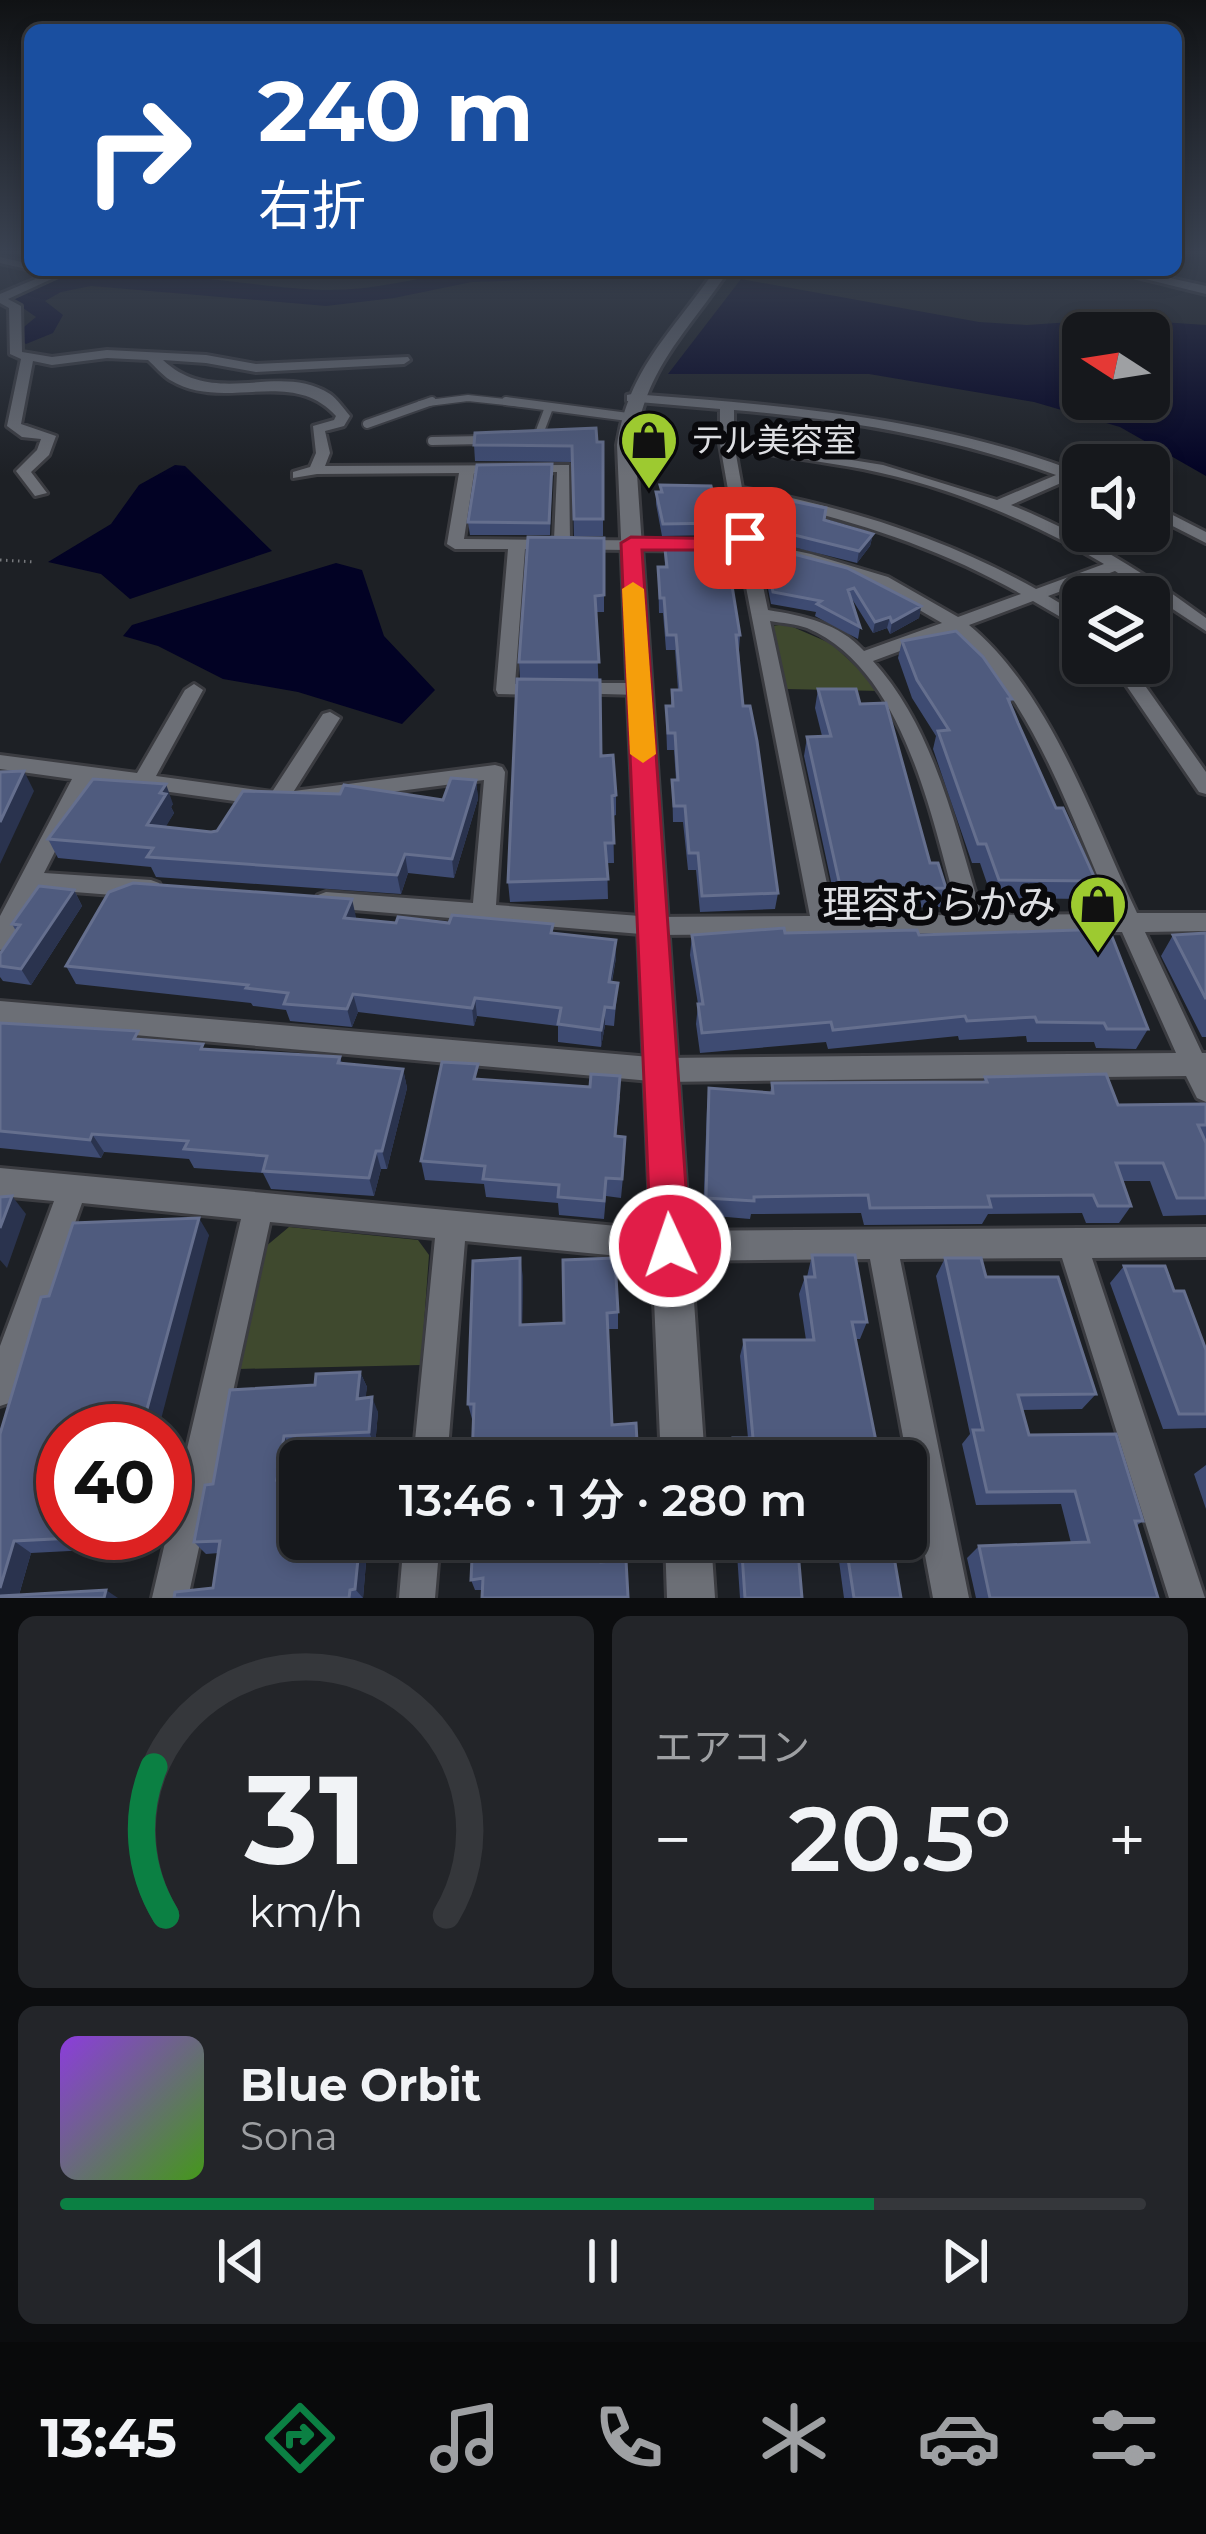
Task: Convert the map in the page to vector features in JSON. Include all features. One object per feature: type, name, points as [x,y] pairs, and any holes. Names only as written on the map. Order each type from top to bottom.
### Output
[{"type":"street","points":[[15,327],[16,354],[27,358],[151,356],[256,368],[404,360]]},
{"type":"street","points":[[678,327],[652,360],[630,408],[631,543],[682,1440]]},
{"type":"street","points":[[151,356],[161,370],[186,386],[223,391],[296,388],[331,399],[344,416],[339,423],[318,429],[323,453],[316,470]]},
{"type":"street","points":[[27,358],[14,426],[17,432],[49,436],[44,452],[22,471],[40,493]]},
{"type":"street","points":[[630,408],[728,404],[825,413],[909,428],[1062,473]]},
{"type":"street","points":[[728,404],[727,444],[735,491],[824,925]]},
{"type":"street","points":[[727,444],[883,469],[998,505],[1154,584],[1206,626]]},
{"type":"street","points":[[298,475],[316,470],[564,468],[562,543]]},
{"type":"street","points":[[467,470],[455,544],[747,546],[805,557],[882,580],[957,624],[988,650],[1032,710],[1200,1064],[1206,1090]]},
{"type":"street","points":[[998,505],[1062,482]]},
{"type":"street","points":[[735,491],[897,527],[961,554],[1062,612]]},
{"type":"street","points":[[1170,519],[1206,538]]},
{"type":"street","points":[[517,543],[506,690],[639,688]]},
{"type":"street","points":[[866,657],[1116,565]]},
{"type":"street","points":[[760,614],[778,614],[813,627],[866,657],[894,693],[973,923]]},
{"type":"street","points":[[1135,684],[1206,787]]},
{"type":"street","points":[[144,780],[194,690]]},
{"type":"street","points":[[278,800],[330,718]]},
{"type":"street","points":[[0,762],[278,800],[495,772],[484,913]]},
{"type":"street","points":[[0,940],[85,773]]},
{"type":"street","points":[[29,880],[166,890]]},
{"type":"street","points":[[302,900],[653,926],[1206,922]]},
{"type":"street","points":[[0,1012],[662,1070],[1200,1064]]},
{"type":"street","points":[[0,1182],[670,1246],[1206,1242]]},
{"type":"street","points":[[0,1390],[72,1190]]},
{"type":"street","points":[[170,1598],[258,1210]]},
{"type":"street","points":[[432,1440],[451,1228]]},
{"type":"street","points":[[882,1244],[951,1598]]},
{"type":"street","points":[[1073,1244],[1187,1598]]},
{"type":"street","points":[[417,1598],[420,1560]]},
{"type":"street","points":[[689,1560],[691,1598]]},
{"type":"lane","points":[[367,424],[401,406],[448,396],[548,410],[630,408]]},
{"type":"lane","points":[[516,440],[537,439],[548,410]]},
{"type":"lane","points":[[432,441],[495,440]]},
{"type":"path","points":[[0,560],[35,562]]},
{"type":"green space","points":[[786,624],[832,644],[882,691],[785,689],[772,626]]},
{"type":"green space","points":[[289,1227],[418,1240],[429,1255],[421,1365],[237,1369],[265,1247]]},
{"type":"water","points":[[704,327],[1062,327],[1062,410],[869,374],[668,374]]},
{"type":"water","points":[[1170,327],[1206,327],[1206,476],[1170,455],[1170,444],[1150,444],[1096,420],[1170,420]]},
{"type":"water","points":[[175,465],[185,466],[272,551],[130,599],[101,574],[48,562],[111,524],[139,485]]},
{"type":"water","points":[[336,563],[362,570],[384,636],[435,690],[402,724],[298,692],[223,679],[158,646],[123,636],[132,625]]},
{"type":"building","points":[[596,428],[597,442],[603,442],[603,519],[574,519],[572,446],[474,445],[475,433]]},
{"type":"building","points":[[552,464],[549,523],[468,522],[477,465]]},
{"type":"building","points":[[660,485],[711,486],[720,523],[663,524],[656,492],[662,492]]},
{"type":"building","points":[[762,495],[826,508],[824,520],[873,534],[859,551],[758,526]]},
{"type":"building","points":[[528,537],[604,538],[604,595],[595,596],[599,662],[519,662]]},
{"type":"building","points":[[664,540],[718,540],[721,561],[728,561],[740,635],[736,635],[743,706],[750,706],[757,741],[778,893],[702,896],[698,853],[689,853],[685,806],[674,806],[672,780],[678,780],[675,733],[668,733],[666,706],[673,706],[672,690],[681,690],[676,635],[667,635],[664,598],[660,598],[658,567],[667,567]]},
{"type":"building","points":[[763,546],[847,568],[921,606],[892,622],[890,617],[875,622],[854,588],[848,590],[860,627],[817,604],[821,601],[773,592]]},
{"type":"building","points":[[956,631],[983,657],[1012,699],[1008,699],[1056,808],[1063,808],[1096,881],[999,880],[986,844],[978,844],[938,731],[949,730],[917,680],[902,641]]},
{"type":"building","points":[[517,679],[600,680],[601,756],[613,755],[616,795],[612,796],[614,843],[605,843],[608,879],[508,882]]},
{"type":"building","points":[[818,689],[856,689],[860,704],[886,703],[930,863],[938,863],[946,888],[841,890],[807,737],[831,736]]},
{"type":"building","points":[[24,771],[0,822],[0,772]]},
{"type":"building","points":[[451,778],[476,780],[452,859],[405,854],[397,875],[147,857],[153,848],[48,839],[93,779],[166,784],[160,793],[166,794],[147,825],[211,832],[217,831],[243,791],[340,794],[344,785],[443,800]]},
{"type":"building","points":[[133,883],[352,899],[344,918],[449,923],[452,915],[553,924],[551,933],[616,940],[609,982],[618,983],[614,1008],[605,1007],[601,1030],[558,1024],[561,1008],[475,998],[472,1008],[353,994],[347,1009],[284,1004],[288,993],[246,988],[248,985],[66,966],[109,892]]},
{"type":"building","points":[[39,886],[74,890],[21,969],[0,966],[0,954],[20,925],[12,924]]},
{"type":"building","points":[[784,928],[785,933],[917,930],[919,935],[1109,929],[1148,1029],[1037,1022],[1035,1017],[967,1021],[965,1016],[833,1030],[831,1022],[702,1033],[698,1004],[703,1004],[692,935]]},
{"type":"building","points":[[1206,933],[1206,999],[1173,935]]},
{"type":"building","points":[[0,1023],[138,1031],[134,1039],[203,1044],[201,1049],[340,1057],[338,1063],[403,1069],[382,1151],[376,1151],[369,1178],[263,1171],[267,1156],[184,1149],[188,1141],[92,1134],[90,1140],[0,1131]]},
{"type":"building","points":[[442,1062],[478,1064],[474,1079],[590,1087],[591,1074],[620,1076],[615,1136],[625,1137],[622,1179],[606,1178],[604,1201],[558,1197],[559,1185],[483,1179],[485,1166],[421,1161]]},
{"type":"building","points":[[1106,1074],[1118,1105],[1206,1104],[1206,1125],[1198,1125],[1206,1143],[1206,1198],[1177,1198],[1163,1163],[1116,1163],[1131,1206],[1098,1206],[1093,1195],[988,1196],[991,1207],[870,1208],[868,1195],[754,1197],[754,1201],[706,1198],[709,1088],[773,1093],[772,1083],[987,1082],[985,1077]]},
{"type":"building","points":[[12,1196],[0,1228],[0,1197]]},
{"type":"building","points":[[199,1218],[148,1404],[36,1404],[36,1540],[14,1541],[0,1588],[0,1434],[41,1297],[49,1296],[73,1223]]},
{"type":"building","points":[[812,1255],[855,1255],[867,1322],[852,1322],[876,1440],[733,1440],[753,1438],[744,1340],[814,1340],[805,1277],[815,1277]]},
{"type":"building","points":[[520,1258],[520,1325],[564,1323],[563,1260],[615,1258],[618,1312],[607,1313],[612,1425],[636,1423],[637,1440],[473,1440],[474,1404],[468,1404],[473,1261]]},
{"type":"building","points":[[945,1258],[981,1258],[986,1277],[1058,1277],[1096,1394],[1018,1395],[1029,1435],[1116,1434],[1143,1521],[1135,1521],[1158,1598],[990,1598],[979,1546],[1089,1542],[1075,1491],[987,1492],[973,1430],[983,1430]]},
{"type":"building","points":[[1124,1266],[1165,1266],[1174,1291],[1184,1291],[1206,1350],[1206,1414],[1179,1414]]},
{"type":"building","points":[[360,1372],[357,1399],[372,1397],[369,1432],[279,1440],[279,1560],[358,1560],[355,1589],[350,1590],[349,1598],[174,1598],[175,1592],[213,1588],[220,1541],[194,1542],[205,1485],[213,1484],[230,1390],[315,1385],[316,1374]]},
{"type":"building","points":[[472,1560],[626,1560],[628,1597],[482,1598],[483,1578],[471,1580]]},
{"type":"building","points":[[742,1560],[799,1560],[802,1598],[745,1598]]},
{"type":"building","points":[[848,1560],[895,1560],[901,1598],[854,1598]]},
{"type":"building","points":[[106,1590],[104,1598],[0,1598],[0,1596]]},
{"type":"waterway","points":[[26,336],[44,327]]},
{"type":"slow traffic","points":[[633,589],[643,754]]},
{"type":"place","name":"テル美容室","points":[[649,491]]},
{"type":"place","name":"理容むらかみ","points":[[1098,955]]},
{"type":"route","points":[[670,1246],[631,543],[747,546],[745,538]]}]
